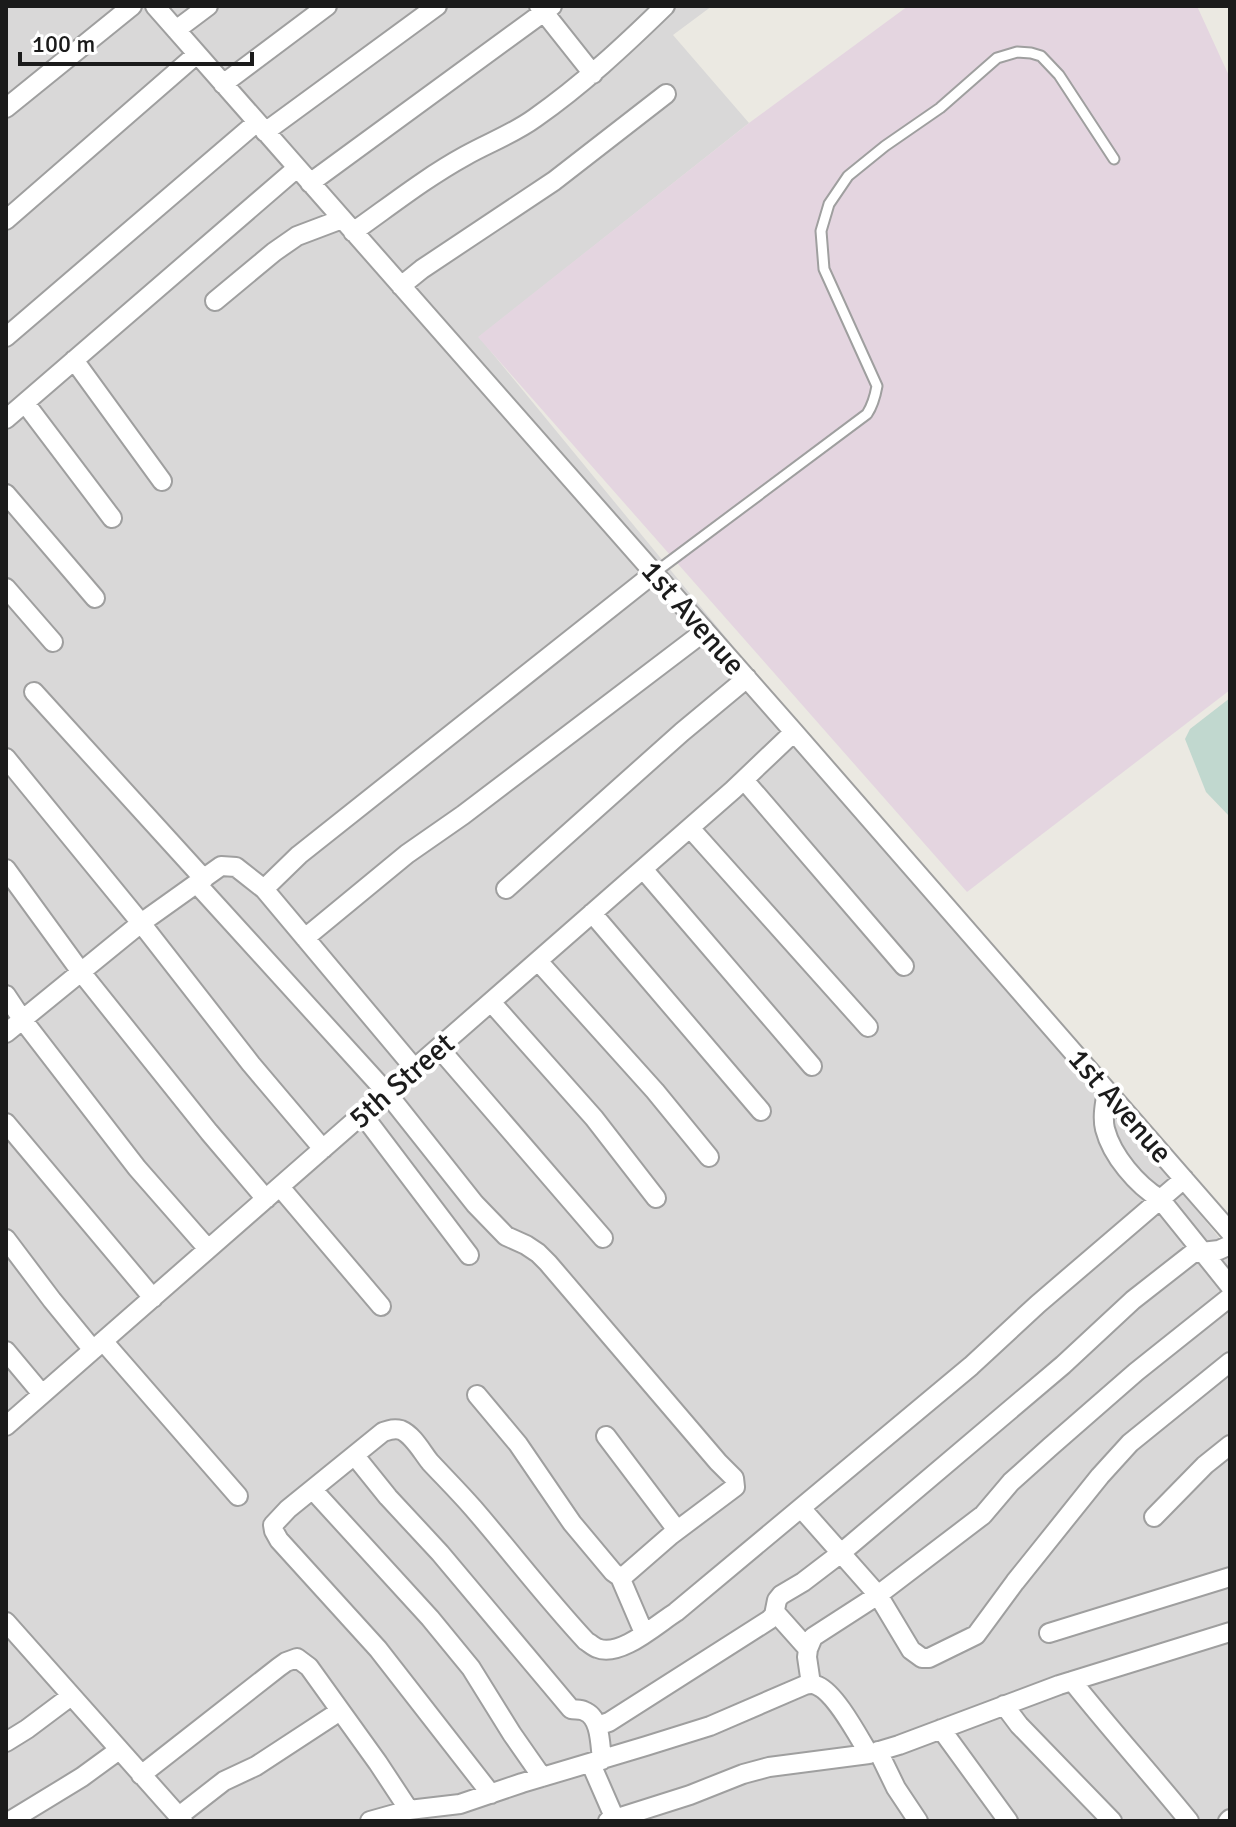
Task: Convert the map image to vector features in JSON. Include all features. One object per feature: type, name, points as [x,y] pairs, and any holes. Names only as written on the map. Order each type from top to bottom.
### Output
[{"type":"street","points":[[6,108],[132,6]]},
{"type":"street","name":"1st Avenue","points":[[155,6],[1230,1232]]},
{"type":"street","points":[[176,30],[208,6]]},
{"type":"street","points":[[223,84],[327,6]]},
{"type":"street","points":[[6,337],[261,127],[437,6]]},
{"type":"street","points":[[215,301],[297,236],[347,225],[533,120],[593,74],[665,6]]},
{"type":"street","points":[[310,183],[545,8],[593,74]]},
{"type":"street","points":[[6,220],[197,54]]},
{"type":"street","points":[[401,286],[554,181],[666,94]]},
{"type":"street","points":[[6,419],[297,168]]},
{"type":"street","points":[[74,360],[162,481]]},
{"type":"street","points":[[25,403],[112,518]]},
{"type":"street","points":[[6,494],[95,598]]},
{"type":"street","points":[[264,889],[299,855],[653,574]]},
{"type":"street","points":[[6,588],[53,642]]},
{"type":"street","points":[[305,938],[407,854],[705,631]]},
{"type":"street","points":[[506,889],[658,752],[747,678]]},
{"type":"street","points":[[34,692],[387,1093],[475,1204],[506,1236],[526,1245],[548,1263],[732,1476],[735,1484],[733,1490],[677,1530],[620,1577]]},
{"type":"street","name":"5th Street","points":[[6,1426],[690,828],[794,732]]},
{"type":"street","points":[[6,758],[323,1149]]},
{"type":"street","points":[[744,780],[904,966]]},
{"type":"street","points":[[690,828],[868,1027]]},
{"type":"street","points":[[6,1033],[141,923],[221,866],[236,867],[264,889],[415,1069]]},
{"type":"street","points":[[6,869],[81,972],[209,1132],[273,1193],[381,1306]]},
{"type":"street","points":[[643,869],[812,1066]]},
{"type":"street","points":[[592,913],[761,1111]]},
{"type":"street","points":[[538,961],[655,1091],[709,1157]]},
{"type":"street","points":[[6,995],[137,1168],[208,1249]]},
{"type":"street","points":[[491,1002],[594,1118],[656,1198]]},
{"type":"street","points":[[439,1048],[603,1238]]},
{"type":"street","points":[[1107,1091],[1104,1127],[1117,1155],[1147,1191],[1160,1199],[1230,1286]]},
{"type":"street","points":[[363,1115],[469,1255]]},
{"type":"street","points":[[6,1123],[153,1298]]},
{"type":"street","points":[[491,1794],[378,1649],[276,1536],[274,1523],[288,1509],[383,1432],[398,1429],[472,1507],[586,1641],[605,1650],[629,1644],[676,1612],[971,1366],[1184,1179]]},
{"type":"street","points":[[6,1239],[52,1300],[238,1496]]},
{"type":"street","points":[[597,1726],[609,1722],[769,1620],[781,1595],[841,1553],[1063,1365],[1133,1300],[1193,1253],[1219,1250],[1230,1245]]},
{"type":"street","points":[[811,1684],[808,1649],[813,1637],[878,1595],[983,1515],[1011,1482],[1060,1438],[1230,1297]]},
{"type":"street","points":[[6,1351],[42,1394]]},
{"type":"street","points":[[801,1508],[878,1595],[911,1650],[922,1658],[929,1658],[976,1635],[1100,1476],[1130,1443],[1230,1362]]},
{"type":"street","points":[[477,1395],[518,1444],[572,1523],[620,1577],[644,1633]]},
{"type":"street","points":[[606,1436],[677,1530]]},
{"type":"street","points":[[1154,1517],[1205,1465],[1230,1445]]},
{"type":"street","points":[[355,1456],[571,1709],[587,1712],[595,1720],[597,1762],[618,1819],[769,1767],[874,1753],[1072,1681],[1230,1632]]},
{"type":"street","points":[[313,1490],[471,1668],[542,1777]]},
{"type":"street","points":[[1049,1633],[1230,1577]]},
{"type":"street","points":[[775,1612],[808,1649]]},
{"type":"street","points":[[8,1629],[181,1819],[224,1781],[256,1766],[340,1711]]},
{"type":"street","points":[[141,1775],[293,1659],[309,1667],[409,1810]]},
{"type":"street","points":[[1072,1681],[1189,1821]]},
{"type":"street","points":[[370,1821],[409,1810],[460,1804],[597,1762],[710,1726],[811,1684],[826,1691],[835,1702],[874,1753],[918,1821]]},
{"type":"street","points":[[6,1742],[71,1696]]},
{"type":"street","points":[[1004,1705],[1019,1725],[1112,1821]]},
{"type":"street","points":[[941,1729],[1008,1821]]},
{"type":"street","points":[[10,1821],[82,1777],[119,1750]]},
{"type":"lane","points":[[653,574],[867,414],[872,406],[877,386],[824,269],[821,231],[829,204],[848,176],[940,108],[997,58],[1017,52],[1041,56],[1059,75],[1114,159]]},
{"type":"shaded area","points":[[6,6],[712,6],[673,35],[749,123],[479,337],[1230,1251],[1230,1821],[6,1821]]},
{"type":"shaded area","points":[[908,6],[1197,6],[1230,78],[1230,690],[967,892],[478,337],[749,123]]},
{"type":"green space","points":[[1230,698],[1230,817],[1206,792],[1185,739],[1190,729]]}]
